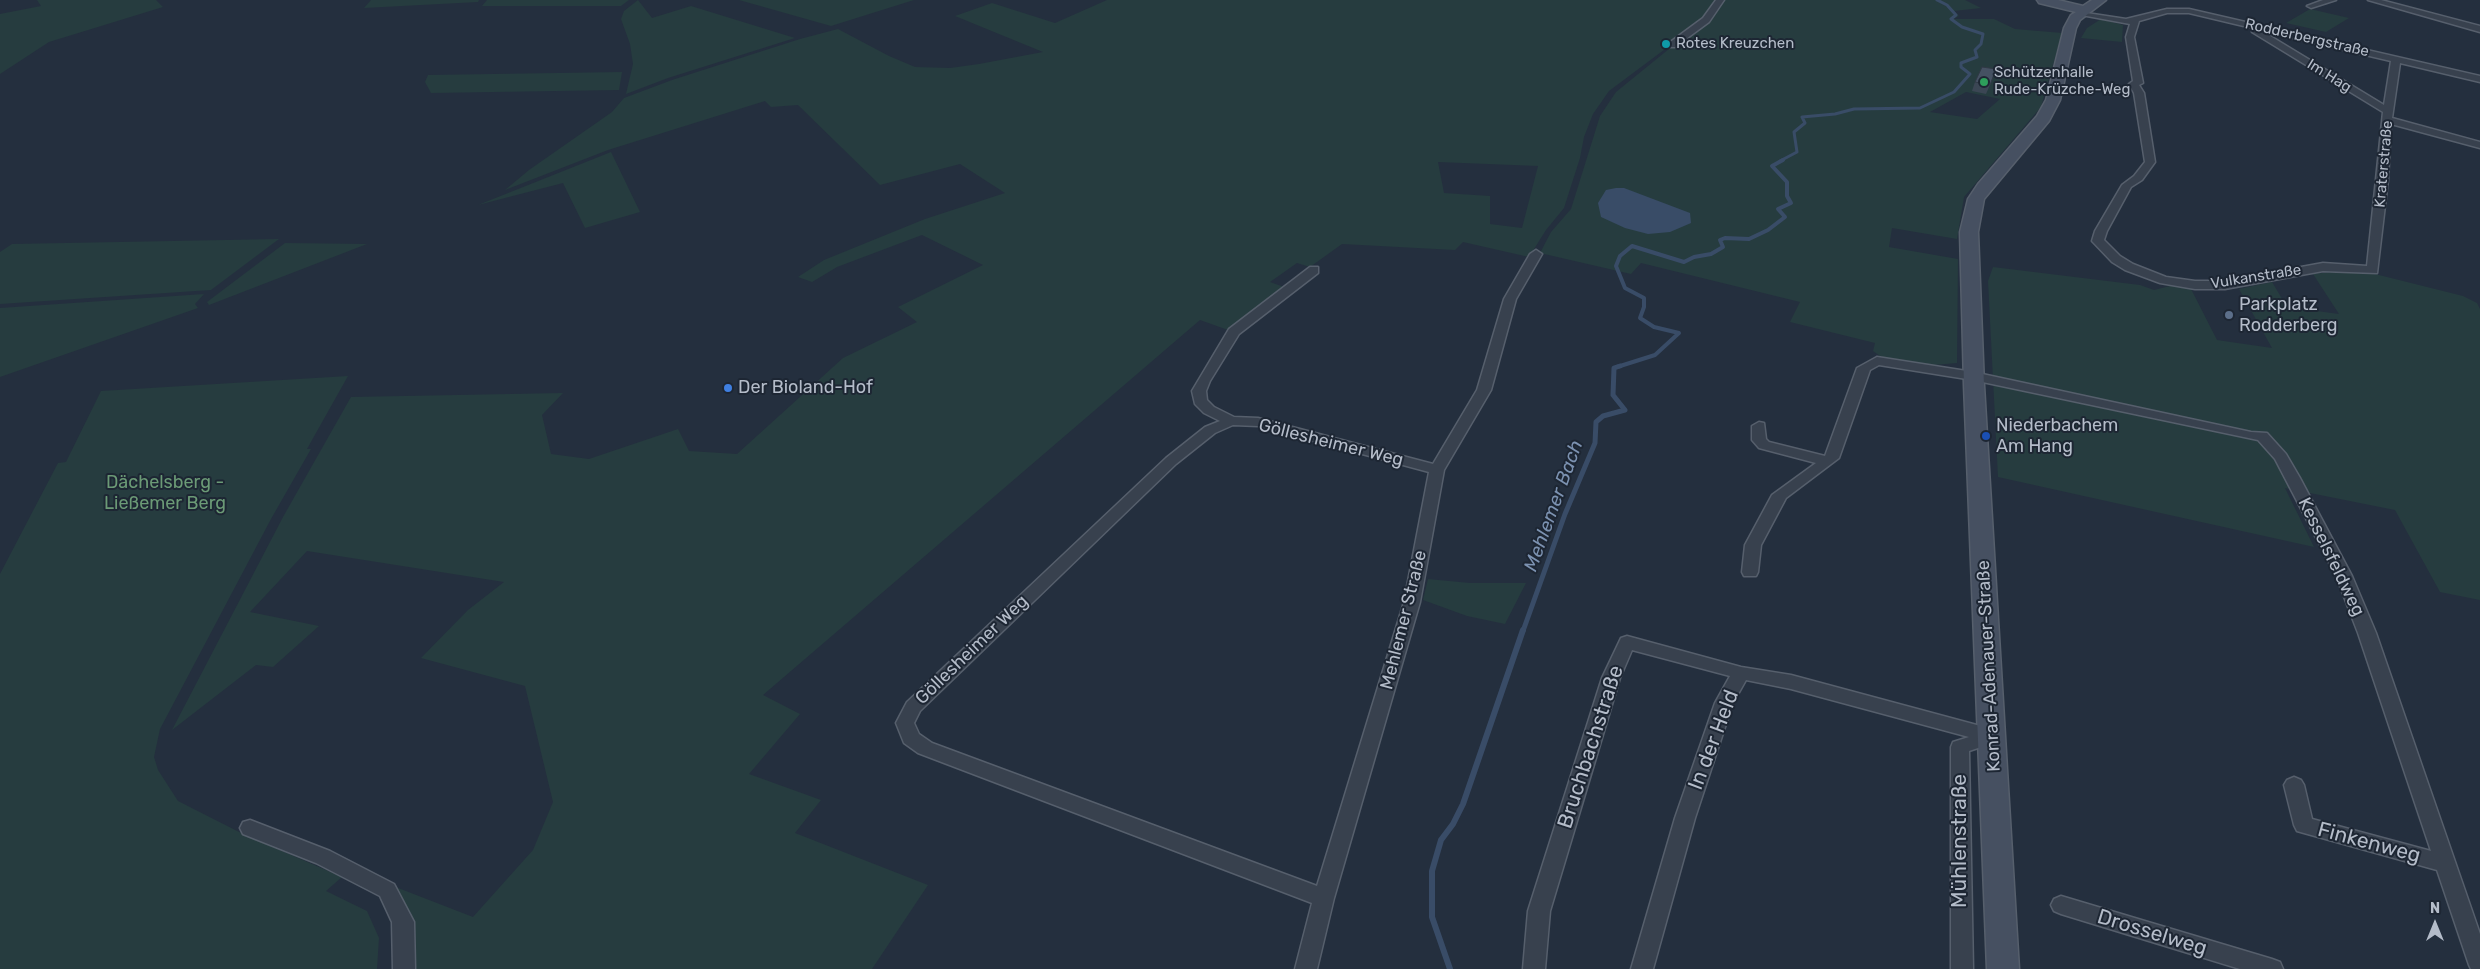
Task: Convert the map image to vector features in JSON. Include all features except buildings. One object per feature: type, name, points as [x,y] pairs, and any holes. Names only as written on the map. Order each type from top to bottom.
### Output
[{"type":"main road","points":[[2049,2],[2066,10],[2089,7]]},
{"type":"main road","name":"Konrad-Adenauer-Straße","points":[[2003,969],[1980,473],[1973,369],[1969,232],[1976,199],[2005,162],[2044,118],[2053,100],[2070,28],[2089,7]]},
{"type":"street","points":[[1672,45],[1706,20],[1720,0]]},
{"type":"street","points":[[2311,6],[2332,0]]},
{"type":"street","points":[[2372,0],[2480,28]]},
{"type":"street","name":"Rodderbergstraße","points":[[2089,7],[2126,22],[2167,11],[2183,10],[2480,79]]},
{"type":"street","name":"Vulkanstraße","points":[[2135,21],[2130,37],[2138,73],[2138,83],[2134,84],[2134,86],[2140,93],[2150,162],[2138,178],[2126,185],[2118,204],[2101,231],[2098,241],[2105,250],[2129,267],[2149,275],[2195,285],[2225,285],[2323,267],[2373,270]]},
{"type":"street","name":"Im Hag","points":[[2245,24],[2388,116],[2480,145]]},
{"type":"street","name":"Kraterstraße","points":[[2373,270],[2388,116],[2396,59]]},
{"type":"street","name":"Mehlemer Straße","points":[[1306,969],[1324,898],[1412,602],[1437,470],[1484,390],[1510,299],[1536,254]]},
{"type":"street","points":[[1232,421],[1209,410],[1200,401],[1198,390],[1234,332],[1314,270]]},
{"type":"street","name":"Kesselsfeldweg","points":[[1827,461],[1832,458],[1864,368],[1877,361],[1973,369],[2251,436],[2262,436],[2281,457],[2293,478],[2344,576],[2368,633],[2480,965]]},
{"type":"street","name":"Göllesheimer Weg","points":[[1324,898],[925,748],[911,738],[905,724],[913,707],[1171,460],[1210,430],[1232,421],[1258,422],[1437,470]]},
{"type":"street","points":[[1759,426],[1759,440],[1764,445],[1827,461]]},
{"type":"street","points":[[1750,572],[1753,545],[1780,495],[1827,461]]},
{"type":"street","name":"Bruchbachstraße","points":[[1534,969],[1539,911],[1611,678],[1627,642],[1741,673]]},
{"type":"street","name":"In der Held","points":[[1642,969],[1685,818],[1720,712],[1741,673],[1791,682],[1992,736]]},
{"type":"street","name":"Mühlenstraße","points":[[1962,969],[1960,747],[1992,736]]},
{"type":"street","name":"Finkenweg","points":[[2294,785],[2304,826],[2446,864]]},
{"type":"street","points":[[250,828],[323,857],[387,890],[403,922],[404,969]]},
{"type":"street","name":"Drosselweg","points":[[2061,905],[2272,969]]},
{"type":"green space","points":[[37,0],[156,0],[163,7],[49,42],[0,74],[0,14],[41,6]]},
{"type":"green space","points":[[371,0],[479,0],[478,2],[364,8]]},
{"type":"green space","points":[[487,0],[629,0],[621,6],[482,6]]},
{"type":"green space","points":[[638,0],[652,18],[691,6],[795,38],[668,78],[626,94],[633,64],[630,44],[621,19],[624,11]]},
{"type":"green space","points":[[739,0],[914,0],[831,26]]},
{"type":"green space","points":[[1107,0],[1717,0],[1704,20],[1609,91],[1593,114],[1584,137],[1580,158],[1564,208],[1546,230],[1529,257],[1463,242],[1455,250],[1342,244],[1310,267],[1297,263],[1270,282],[1284,287],[1228,330],[1200,320],[763,695],[800,714],[749,774],[821,800],[795,833],[928,885],[872,969],[412,969],[413,920],[393,886],[473,917],[533,850],[553,802],[525,686],[421,658],[468,610],[504,582],[307,551],[250,612],[319,626],[273,667],[256,665],[172,730],[283,517],[351,397],[563,393],[542,415],[551,454],[589,459],[678,429],[689,451],[737,454],[843,358],[917,322],[898,307],[983,265],[922,235],[837,267],[812,282],[798,277],[824,260],[925,219],[1005,193],[960,164],[880,185],[798,105],[771,107],[765,101],[608,150],[505,190],[529,170],[612,112],[624,98],[672,80],[800,39],[838,29],[889,56],[915,67],[950,68],[1043,52],[955,16],[992,3],[1055,23]],"holes":[[[1438,162],[1538,166],[1522,228],[1490,224],[1490,196],[1444,193]]]},
{"type":"green space","points":[[1722,0],[1965,0],[1981,8],[1954,11],[1959,16],[1953,19],[1994,19],[2015,29],[2062,33],[2041,107],[1964,197],[1957,239],[1892,228],[1889,247],[1958,259],[1957,363],[1934,365],[1883,358],[1873,351],[1875,343],[1790,322],[1800,302],[1641,263],[1631,274],[1540,253],[1551,232],[1571,209],[1600,116],[1616,92],[1680,40]],"holes":[[[1966,92],[2000,99],[1977,119],[1930,112]]]},
{"type":"green space","points":[[2310,9],[2349,18],[2326,32],[2286,23]]},
{"type":"green space","points":[[2101,19],[2123,25],[2122,42],[2081,38],[2087,28]]},
{"type":"green space","points":[[622,72],[619,90],[431,93],[425,82],[428,75]]},
{"type":"green space","points":[[611,152],[640,212],[585,228],[563,183],[478,205]]},
{"type":"green space","points":[[279,239],[211,290],[0,304],[0,252],[12,244]]},
{"type":"green space","points":[[285,243],[367,244],[209,305],[207,302]]},
{"type":"green space","points":[[1993,267],[2140,285],[2154,290],[2174,285],[2190,287],[2217,340],[2272,348],[2239,289],[2272,282],[2287,307],[2339,314],[2313,274],[2340,271],[2375,274],[2463,296],[2477,303],[2480,309],[2480,600],[2440,592],[2395,510],[2285,488],[2314,547],[1998,477],[1988,281]]},
{"type":"green space","points":[[204,294],[195,304],[198,308],[0,377],[0,308]]},
{"type":"green space","name":"Dächelsberg - Ließemer Berg","points":[[348,376],[307,449],[311,449],[271,519],[160,729],[154,757],[158,770],[178,801],[245,835],[342,877],[326,891],[367,911],[379,938],[377,969],[0,969],[0,574],[58,463],[66,462],[101,391]]},
{"type":"green space","points":[[1428,579],[1470,583],[1526,583],[1505,624],[1467,616],[1423,600]]},
{"type":"water","points":[[1624,188],[1690,213],[1691,223],[1670,232],[1648,234],[1625,228],[1601,217],[1598,203],[1606,190]]},
{"type":"waterway","name":"Mehlemer Bach","points":[[1780,161],[1797,152],[1794,132],[1805,123],[1802,117],[1835,114],[1854,109],[1920,108],[1954,92],[1970,74],[1961,67],[1961,63],[1977,57],[1975,50],[1981,44],[1983,34],[1962,27],[1951,19],[1956,15],[1947,5],[1937,0]]},
{"type":"waterway","name":"Mehlemer Bach","points":[[1617,367],[1655,355],[1679,333],[1654,327],[1640,318],[1644,307],[1644,298],[1625,288],[1616,266],[1620,256],[1632,246],[1684,262],[1694,257],[1711,254],[1723,247],[1720,240],[1725,238],[1749,239],[1768,230],[1785,217],[1778,209],[1791,203],[1787,196],[1787,182],[1772,166],[1783,160]]},
{"type":"waterway","name":"Mehlemer Bach","points":[[1523,631],[1565,514],[1595,443],[1596,422],[1603,416],[1625,410],[1613,395],[1614,368],[1617,367]]},
{"type":"waterway","name":"Mehlemer Bach","points":[[1450,969],[1432,917],[1432,871],[1441,840],[1453,824],[1463,804],[1523,630]]},
{"type":"place","name":"Rotes Kreuzchen","points":[[1666,44]]},
{"type":"place","name":"Schützenhalle Rude-Krüzche-Weg","points":[[1984,82]]},
{"type":"place","name":"Parkplatz Rodderberg","points":[[2229,315]]},
{"type":"place","name":"Der Bioland-Hof","points":[[728,388]]},
{"type":"place","name":"Niederbachem Am Hang","points":[[1986,436]]}]
